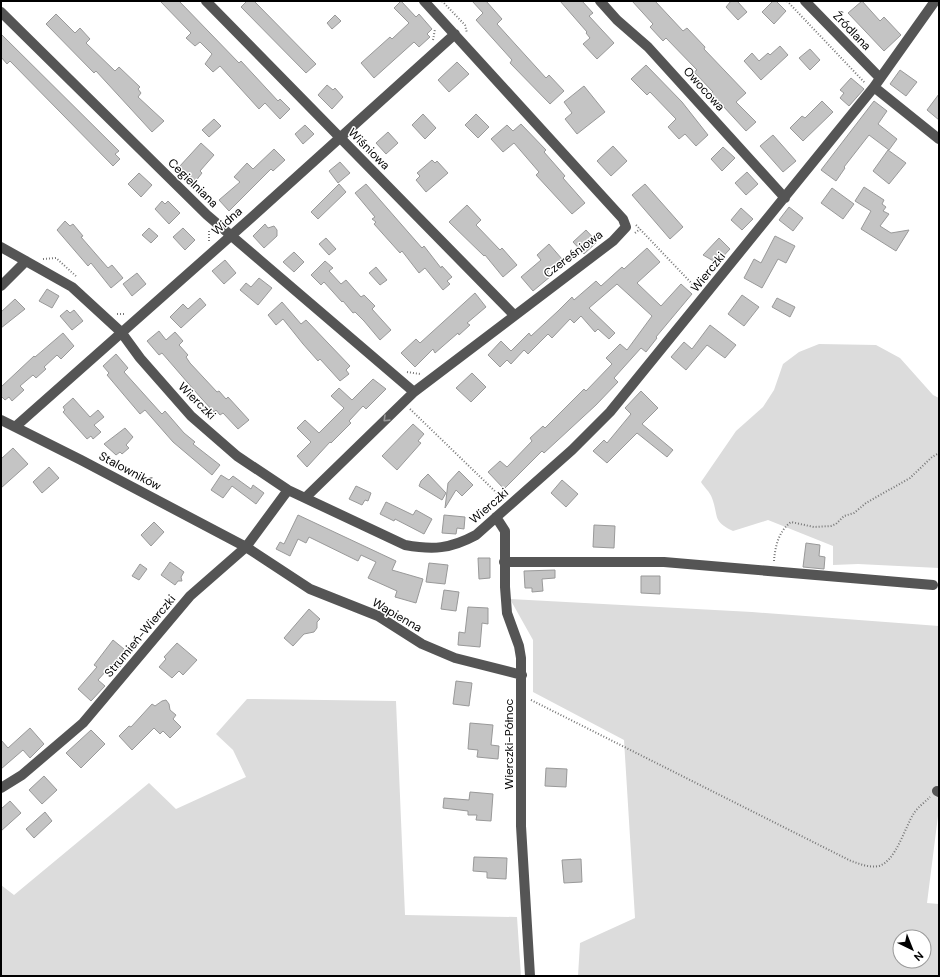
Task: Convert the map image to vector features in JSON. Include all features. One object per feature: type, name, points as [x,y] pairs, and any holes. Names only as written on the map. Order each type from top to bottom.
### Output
[{"type":"street","name":"Wiśniowa","points":[[206,1],[514,315]]},
{"type":"street","name":"Czereśniowa","points":[[305,498],[414,392],[613,241],[626,227],[624,219],[424,1]]},
{"type":"street","name":"Owocowa","points":[[600,1],[617,20],[648,47],[785,198]]},
{"type":"street","name":"Źródlana","points":[[805,1],[875,85],[939,139]]},
{"type":"street","name":"Wierczki","points":[[1,246],[72,287],[121,332],[140,358],[191,416],[237,456],[288,490],[405,545],[424,548],[445,548],[461,543],[476,535],[572,450],[610,412],[785,198],[875,85],[935,1]]},
{"type":"street","name":"Cegielniana","points":[[1,12],[154,164],[230,236],[414,392]]},
{"type":"street","name":"Widna","points":[[15,427],[455,34]]},
{"type":"street","points":[[1,286],[26,261]]},
{"type":"street","name":"Stalowników","points":[[1,420],[122,481],[246,547]]},
{"type":"street","name":"Strumień-Wierczki","points":[[1,788],[22,775],[83,723],[190,596],[246,547],[288,490]]},
{"type":"street","name":"Wierczki-Północ","points":[[496,517],[505,531],[505,603],[519,646],[522,675],[521,826],[530,976]]},
{"type":"street","name":"Wapienna","points":[[246,547],[310,589],[378,616],[422,644],[455,658],[522,675]]},
{"type":"street","points":[[504,562],[664,562],[933,586]]},
{"type":"path","points":[[442,1],[465,25]]},
{"type":"path","points":[[787,1],[875,85]]},
{"type":"path","points":[[429,45],[432,42],[436,23]]},
{"type":"path","points":[[635,223],[704,296]]},
{"type":"path","points":[[209,227],[210,244]]},
{"type":"path","points":[[56,258],[82,282]]},
{"type":"path","points":[[114,313],[122,316],[130,313]]},
{"type":"path","points":[[408,407],[504,500]]},
{"type":"path","points":[[773,572],[775,546],[786,526],[792,522],[814,527],[831,526],[836,524],[844,516],[854,513],[866,503],[910,478],[932,457],[939,453]]},
{"type":"path","points":[[522,695],[845,858],[868,866],[878,866],[886,862],[897,848],[915,811],[938,791]]},
{"type":"shaded area","points":[[819,344],[876,345],[900,358],[933,395],[939,398],[939,568],[858,564],[833,565],[833,546],[768,520],[733,531],[722,524],[717,518],[711,496],[701,482],[736,431],[763,407],[774,390],[783,364],[799,352]]},
{"type":"shaded area","points":[[510,599],[752,612],[939,626],[939,808],[927,903],[939,904],[939,976],[578,976],[580,943],[635,918],[624,740],[533,692],[533,640]]},
{"type":"shaded area","points":[[247,699],[396,701],[405,915],[517,917],[521,976],[1,976],[1,885],[14,895],[149,783],[176,809],[246,777],[233,750],[216,734]]},
{"type":"building","points":[[160,1],[179,1],[239,63],[241,61],[278,101],[280,99],[290,109],[280,119],[265,103],[259,109],[220,66],[213,72],[205,64],[212,54],[200,42],[195,46],[186,38],[191,33]]},
{"type":"building","points":[[247,1],[254,1],[316,64],[306,73],[241,7]]},
{"type":"building","points":[[401,1],[416,17],[419,14],[432,29],[427,34],[430,37],[419,47],[414,42],[374,78],[361,63],[390,37],[392,39],[409,23],[394,8]]},
{"type":"building","points":[[472,1],[486,1],[502,19],[497,24],[546,78],[549,75],[564,91],[550,104],[510,63],[512,60],[476,20],[483,13]]},
{"type":"building","points":[[560,1],[582,1],[593,13],[589,16],[614,43],[597,59],[583,44],[590,38],[586,33],[587,32]]},
{"type":"building","points":[[632,1],[655,1],[683,31],[687,28],[705,47],[704,49],[746,93],[736,102],[756,122],[746,131],[694,72],[697,70],[666,38],[663,41],[650,27],[653,24]]},
{"type":"building","points":[[731,1],[737,1],[747,12],[738,20],[726,7]]},
{"type":"building","points":[[773,1],[776,1],[786,11],[774,24],[762,12]]},
{"type":"building","points":[[862,1],[880,21],[884,17],[901,35],[884,51],[848,13]]},
{"type":"building","points":[[56,14],[75,33],[80,28],[90,39],[86,43],[115,71],[119,67],[140,87],[138,89],[141,93],[138,97],[164,121],[152,132],[96,71],[94,73],[46,24]]},
{"type":"building","points":[[335,15],[341,21],[332,29],[327,23]]},
{"type":"building","points":[[1,34],[119,151],[115,154],[120,159],[113,166],[10,61],[7,64],[1,57]]},
{"type":"building","points":[[780,46],[788,55],[761,80],[744,61],[752,53],[759,61],[768,53],[770,55]]},
{"type":"building","points":[[810,49],[820,60],[810,70],[799,58]]},
{"type":"building","points":[[457,62],[469,74],[449,92],[438,80]]},
{"type":"building","points":[[646,65],[682,102],[708,135],[696,146],[685,134],[679,139],[668,127],[676,119],[650,92],[647,95],[631,79]]},
{"type":"building","points":[[900,70],[917,82],[906,96],[890,84]]},
{"type":"building","points":[[851,78],[864,89],[849,106],[840,98],[844,93],[840,90]]},
{"type":"building","points":[[327,85],[333,90],[335,88],[343,97],[332,109],[318,95]]},
{"type":"building","points":[[584,86],[605,112],[577,134],[565,119],[572,113],[564,102]]},
{"type":"building","points":[[939,94],[939,120],[927,110]]},
{"type":"building","points":[[822,101],[833,112],[803,141],[790,128],[802,116],[805,118]]},
{"type":"building","points":[[874,101],[887,111],[878,124],[897,139],[889,150],[869,135],[844,167],[845,168],[836,181],[821,170]]},
{"type":"building","points":[[423,114],[436,128],[425,139],[412,125]]},
{"type":"building","points":[[476,114],[489,127],[478,138],[465,125]]},
{"type":"building","points":[[214,119],[221,126],[209,137],[202,130]]},
{"type":"building","points":[[521,124],[546,150],[544,152],[565,176],[563,178],[585,203],[572,214],[536,175],[539,172],[514,143],[503,152],[491,139],[507,125],[513,131]]},
{"type":"building","points":[[305,125],[314,134],[303,144],[295,134]]},
{"type":"building","points":[[388,132],[398,143],[386,154],[376,143]]},
{"type":"building","points":[[773,135],[796,161],[783,172],[760,146]]},
{"type":"building","points":[[201,143],[214,155],[200,171],[202,173],[195,182],[179,167]]},
{"type":"building","points":[[613,146],[627,161],[611,176],[597,161]]},
{"type":"building","points":[[723,147],[735,158],[722,171],[711,159]]},
{"type":"building","points":[[274,149],[285,160],[273,171],[271,169],[229,211],[219,200],[240,182],[234,177],[247,163],[253,169]]},
{"type":"building","points":[[888,150],[906,163],[889,184],[873,171]]},
{"type":"building","points":[[432,160],[435,163],[437,161],[448,173],[426,192],[416,180],[420,176],[417,173]]},
{"type":"building","points":[[340,162],[350,173],[338,183],[329,171]]},
{"type":"building","points":[[747,172],[758,184],[746,195],[735,183]]},
{"type":"building","points":[[139,173],[152,185],[141,197],[128,184]]},
{"type":"building","points":[[339,184],[346,192],[318,219],[311,212]]},
{"type":"building","points":[[366,184],[422,248],[424,246],[441,268],[442,266],[452,277],[447,281],[450,284],[443,290],[425,268],[419,273],[402,251],[400,253],[374,224],[376,222],[372,219],[375,217],[355,193]]},
{"type":"building","points":[[645,184],[683,227],[670,239],[632,195]]},
{"type":"building","points":[[864,187],[884,200],[882,204],[886,207],[883,211],[889,214],[880,226],[891,233],[909,230],[896,251],[861,229],[871,211],[855,201]]},
{"type":"building","points":[[832,188],[854,204],[843,219],[821,203]]},
{"type":"building","points":[[162,201],[165,204],[168,201],[180,213],[169,224],[155,209]]},
{"type":"building","points":[[467,205],[481,220],[476,225],[500,250],[502,248],[517,265],[503,277],[485,255],[484,256],[449,222]]},
{"type":"building","points":[[789,207],[803,218],[793,231],[779,220]]},
{"type":"building","points":[[741,208],[753,219],[742,230],[731,220]]},
{"type":"building","points":[[65,221],[70,226],[73,224],[83,236],[81,237],[108,268],[112,265],[123,278],[111,288],[91,263],[88,266],[57,230]]},
{"type":"building","points":[[265,224],[268,228],[274,226],[277,230],[277,236],[264,248],[253,236]]},
{"type":"building","points":[[149,228],[158,236],[151,243],[142,235]]},
{"type":"building","points":[[183,228],[195,240],[185,250],[173,237]]},
{"type":"building","points":[[586,230],[597,242],[584,254],[573,242]]},
{"type":"building","points":[[775,236],[795,246],[786,263],[778,259],[762,288],[744,278],[754,259],[761,263]]},
{"type":"building","points":[[326,238],[336,249],[329,255],[319,244]]},
{"type":"building","points":[[719,238],[730,249],[717,263],[703,255]]},
{"type":"building","points":[[549,244],[562,259],[547,272],[551,276],[533,291],[521,277],[541,260],[537,255]]},
{"type":"building","points":[[647,248],[660,262],[637,283],[661,306],[681,284],[692,294],[656,337],[657,338],[646,352],[641,348],[614,378],[618,382],[596,405],[544,453],[542,451],[504,489],[488,472],[500,461],[507,467],[532,441],[530,438],[543,426],[545,428],[584,389],[586,391],[612,364],[606,358],[620,344],[627,350],[652,316],[617,284],[589,308],[615,333],[609,339],[598,329],[595,332],[581,316],[574,323],[570,319],[552,338],[548,334],[528,354],[524,350],[511,364],[507,360],[500,367],[488,355],[501,341],[511,351],[529,333],[531,336],[572,297],[574,300],[596,281],[601,286],[622,267],[624,269]]},
{"type":"building","points":[[294,252],[304,262],[294,272],[283,262]]},
{"type":"building","points":[[225,260],[236,273],[224,284],[212,271]]},
{"type":"building","points":[[325,261],[333,268],[329,271],[341,284],[346,280],[361,297],[364,295],[375,306],[372,309],[391,330],[380,340],[364,321],[355,312],[353,313],[324,282],[321,285],[311,275]]},
{"type":"building","points":[[376,267],[387,280],[380,285],[369,273]]},
{"type":"building","points":[[137,273],[146,284],[132,296],[123,284]]},
{"type":"building","points":[[259,278],[272,288],[258,305],[240,290],[246,283],[251,287]]},
{"type":"building","points":[[47,289],[59,296],[52,308],[39,301]]},
{"type":"building","points":[[475,293],[486,307],[467,323],[470,325],[459,335],[458,333],[435,353],[433,349],[415,367],[401,353],[416,339],[420,343]]},
{"type":"building","points":[[742,295],[759,307],[744,326],[728,314]]},
{"type":"building","points":[[200,298],[206,305],[181,328],[170,317],[183,304],[188,309]]},
{"type":"building","points":[[777,298],[795,307],[790,317],[772,307]]},
{"type":"building","points":[[15,299],[25,309],[1,328],[1,312]]},
{"type":"building","points":[[282,302],[301,324],[306,320],[350,366],[346,370],[349,374],[340,381],[320,359],[318,361],[283,319],[276,325],[268,315]]},
{"type":"building","points":[[67,310],[70,313],[74,310],[83,321],[72,330],[60,316]]},
{"type":"building","points":[[710,325],[736,345],[725,358],[707,345],[686,370],[671,357],[684,342],[692,349]]},
{"type":"building","points":[[159,331],[166,340],[175,332],[183,341],[179,345],[188,355],[186,357],[190,363],[217,392],[219,391],[226,399],[228,397],[249,420],[238,429],[223,413],[220,415],[216,410],[214,412],[162,353],[159,355],[147,341]]},
{"type":"building","points":[[63,333],[74,346],[61,359],[57,355],[44,367],[46,369],[36,378],[33,375],[20,386],[24,390],[12,401],[9,397],[5,400],[1,396],[1,387],[34,356],[35,357]]},
{"type":"building","points":[[116,354],[128,368],[124,372],[160,412],[162,414],[165,411],[184,433],[195,442],[193,444],[220,465],[212,475],[173,442],[145,410],[140,414],[107,375],[109,373],[103,366]]},
{"type":"building","points":[[472,373],[486,387],[471,402],[456,388]]},
{"type":"building","points":[[373,379],[386,389],[366,409],[363,406],[349,421],[351,423],[331,443],[330,442],[307,467],[297,456],[311,442],[297,428],[305,420],[319,433],[344,408],[331,396],[339,388],[352,400]]},
{"type":"building","points":[[641,391],[658,408],[642,424],[673,450],[667,457],[637,433],[607,463],[593,451],[604,440],[607,443],[631,414],[625,408]]},
{"type":"building","points":[[73,398],[90,417],[98,410],[104,417],[94,425],[101,432],[93,439],[91,436],[87,439],[63,412],[65,410],[63,407]]},
{"type":"building","points":[[413,424],[424,434],[418,441],[421,443],[397,470],[382,456]]},
{"type":"building","points":[[125,428],[133,437],[126,445],[129,448],[122,454],[120,452],[116,455],[104,444]]},
{"type":"building","points":[[13,448],[28,464],[1,488],[1,459]]},
{"type":"building","points":[[49,467],[59,478],[42,493],[33,482]]},
{"type":"building","points":[[459,471],[473,485],[462,496],[456,490],[445,508],[448,483]]},
{"type":"building","points":[[428,474],[446,493],[442,500],[419,486],[421,481]]},
{"type":"building","points":[[221,475],[229,480],[233,476],[251,489],[253,485],[264,493],[256,504],[232,486],[223,498],[211,490]]},
{"type":"building","points":[[562,480],[578,494],[566,507],[551,493]]},
{"type":"building","points":[[356,486],[371,493],[368,501],[365,500],[362,505],[349,499]]},
{"type":"building","points":[[386,502],[413,515],[416,510],[432,519],[424,534],[395,519],[394,521],[380,514]]},
{"type":"building","points":[[298,515],[396,561],[392,570],[423,579],[416,603],[395,597],[397,591],[368,578],[376,562],[361,555],[358,561],[309,537],[306,543],[298,539],[290,556],[276,549],[280,542],[284,544]]},
{"type":"building","points":[[444,515],[465,517],[464,529],[457,528],[456,534],[442,533]]},
{"type":"building","points":[[154,522],[164,532],[151,546],[141,535]]},
{"type":"building","points":[[594,525],[615,526],[614,548],[593,547]]},
{"type":"building","points":[[806,543],[820,545],[819,556],[825,557],[824,569],[803,567]]},
{"type":"building","points":[[478,558],[490,558],[490,578],[479,579]]},
{"type":"building","points":[[170,562],[184,572],[181,577],[182,581],[178,581],[175,585],[161,575]]},
{"type":"building","points":[[429,563],[448,565],[445,584],[426,582]]},
{"type":"building","points":[[140,564],[147,569],[139,580],[132,576]]},
{"type":"building","points":[[555,570],[555,578],[542,579],[543,591],[532,592],[532,588],[525,588],[524,571]]},
{"type":"building","points":[[641,576],[660,576],[660,594],[641,593]]},
{"type":"building","points":[[444,590],[459,592],[456,611],[441,609]]},
{"type":"building","points":[[468,607],[488,608],[488,624],[482,623],[480,647],[458,645],[459,632],[465,633]]},
{"type":"building","points":[[309,609],[320,619],[317,622],[317,628],[314,632],[304,634],[293,646],[284,638]]},
{"type":"building","points":[[113,640],[130,654],[120,667],[114,662],[98,680],[105,686],[91,701],[78,689],[97,667],[94,665]]},
{"type":"building","points":[[177,643],[197,660],[183,675],[179,671],[172,678],[159,667],[166,659],[164,657]]},
{"type":"building","points":[[456,681],[472,683],[469,706],[453,704]]},
{"type":"building","points":[[166,700],[169,704],[170,710],[176,715],[173,719],[181,727],[170,738],[163,731],[160,734],[154,728],[132,750],[119,736],[129,726],[131,727],[152,704],[155,706]]},
{"type":"building","points":[[470,723],[493,725],[491,745],[499,746],[498,759],[477,757],[478,750],[468,749]]},
{"type":"building","points":[[30,728],[44,744],[30,758],[23,750],[1,769],[1,740],[8,748]]},
{"type":"building","points":[[91,730],[105,744],[81,768],[66,753]]},
{"type":"building","points":[[546,768],[567,769],[566,787],[545,786]]},
{"type":"building","points":[[44,776],[57,790],[42,804],[29,790]]},
{"type":"building","points":[[470,792],[493,794],[491,821],[476,820],[477,815],[468,815],[468,811],[443,808],[444,798],[469,800]]},
{"type":"building","points":[[10,801],[21,813],[1,831],[1,809]]},
{"type":"building","points":[[45,812],[52,821],[34,838],[26,829]]},
{"type":"building","points":[[474,857],[507,858],[506,879],[487,878],[487,872],[473,871]]},
{"type":"building","points":[[581,859],[582,882],[564,883],[562,860]]}]
